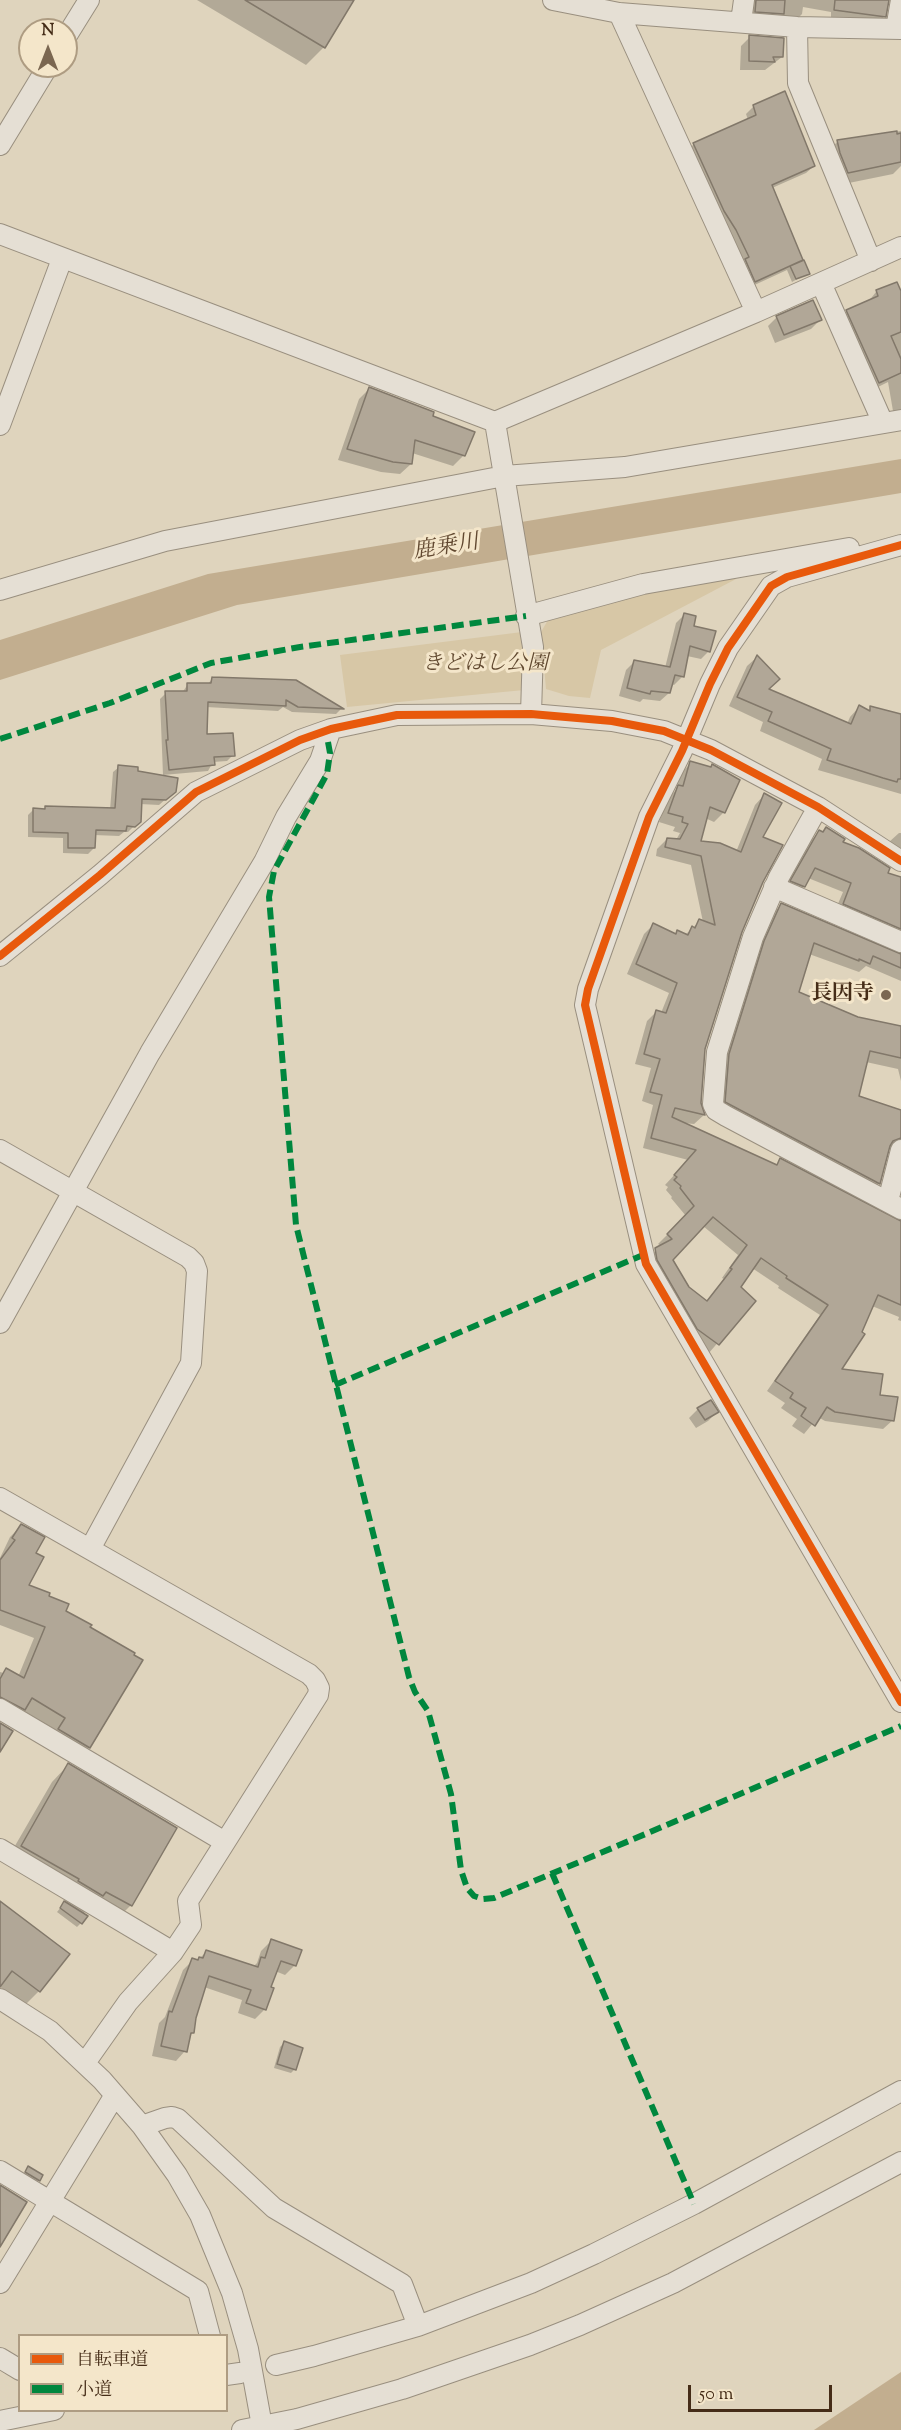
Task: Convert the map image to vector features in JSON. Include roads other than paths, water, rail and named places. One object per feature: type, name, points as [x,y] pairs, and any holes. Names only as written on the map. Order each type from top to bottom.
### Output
[{"type":"street","points":[[78,18],[89,0]]},
{"type":"street","points":[[553,0],[620,13],[797,27],[898,29],[901,0]]},
{"type":"street","points":[[741,22],[744,0]]},
{"type":"street","points":[[620,13],[756,312]]},
{"type":"street","points":[[797,27],[798,83],[870,261]]},
{"type":"street","points":[[0,145],[41,78]]},
{"type":"street","points":[[0,234],[62,260],[495,422],[756,312],[901,247]]},
{"type":"street","points":[[0,425],[62,260]]},
{"type":"street","points":[[0,590],[165,541],[505,483],[625,467],[892,422],[821,283]]},
{"type":"street","points":[[495,422],[533,647],[531,714]]},
{"type":"street","points":[[525,607],[851,548],[901,544]]},
{"type":"street","points":[[901,544],[787,577],[771,586],[728,648],[650,817],[588,989],[585,1005],[587,1022],[646,1264],[901,1702]]},
{"type":"street","points":[[0,956],[196,792],[300,740],[331,729],[397,716],[531,714],[612,721],[664,731],[686,739],[818,807],[901,861]]},
{"type":"street","points":[[0,1323],[150,1053],[264,862],[286,817],[320,761],[331,729]]},
{"type":"street","points":[[818,807],[774,887],[749,948],[717,1052],[713,1104],[716,1110],[726,1116],[894,1205],[901,1150]]},
{"type":"street","points":[[774,887],[901,942]]},
{"type":"street","points":[[0,1150],[188,1257],[197,1270],[191,1363],[90,1549]]},
{"type":"street","points":[[0,1498],[309,1674],[319,1688],[318,1695],[188,1901],[191,1925],[173,1952],[128,2001],[85,2063]]},
{"type":"street","points":[[0,1709],[225,1842]]},
{"type":"street","points":[[0,1849],[173,1952]]},
{"type":"street","points":[[0,1999],[50,2031],[85,2063],[142,2126],[177,2175],[200,2215],[232,2293],[248,2349],[262,2426]]},
{"type":"street","points":[[276,2365],[418,2326],[521,2287],[594,2254],[694,2204],[901,2091]]},
{"type":"street","points":[[0,2283],[115,2095]]},
{"type":"street","points":[[142,2126],[165,2118],[178,2119],[274,2208],[402,2284],[418,2326]]},
{"type":"street","points":[[242,2430],[332,2410],[402,2389],[520,2349],[580,2325],[704,2267],[901,2162]]},
{"type":"street","points":[[0,2171],[198,2291],[209,2334]]},
{"type":"street","points":[[0,2358],[18,2369]]},
{"type":"street","points":[[0,2421],[44,2412]]},
{"type":"water","name":"鹿乗川","points":[[901,459],[901,493],[237,605],[0,680],[0,640],[208,574]]},
{"type":"water","points":[[901,2372],[901,2430],[814,2430]]},
{"type":"place","name":"長因寺","points":[[886,995]]},
{"type":"park label","name":"きどはし公園","points":[[485,665]]}]
